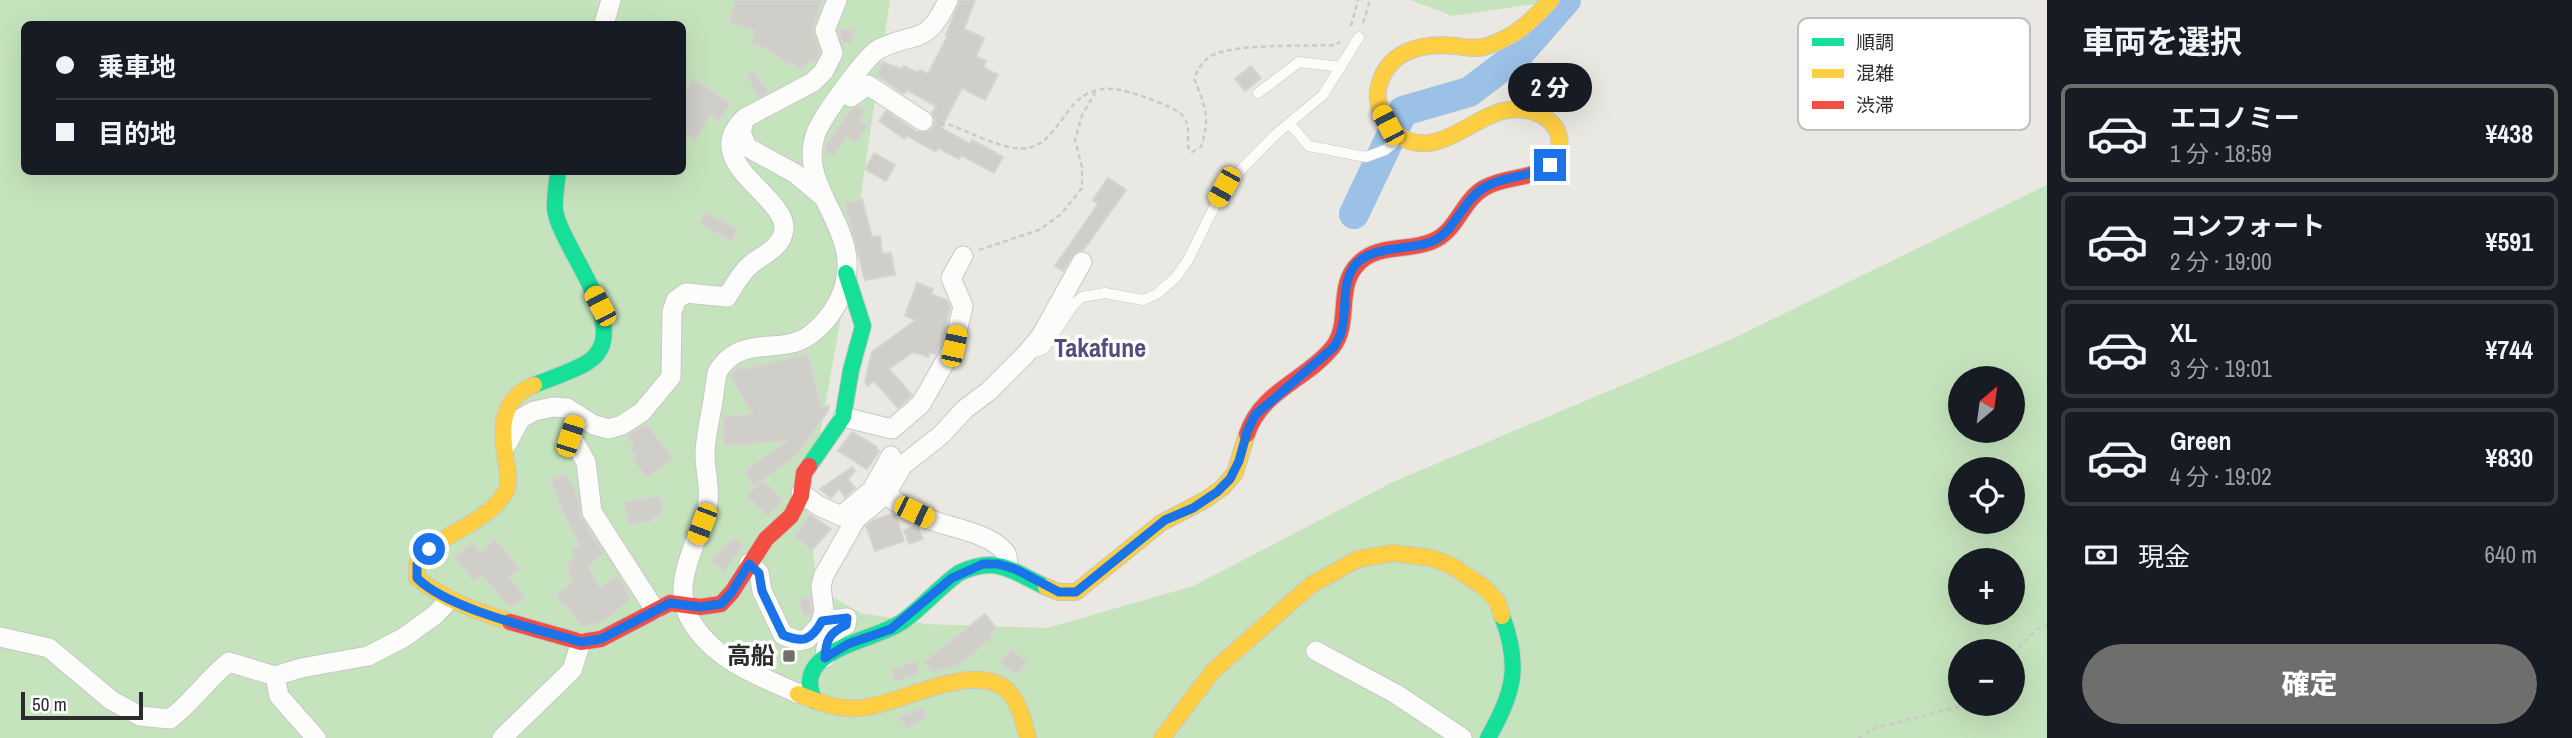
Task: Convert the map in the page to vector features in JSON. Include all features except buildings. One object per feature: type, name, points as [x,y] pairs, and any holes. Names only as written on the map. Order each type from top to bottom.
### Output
[{"type":"street","points":[[605,21],[611,0]]},
{"type":"street","points":[[505,452],[520,419],[534,411],[553,407],[567,408],[577,416],[608,429],[622,425],[642,412],[671,377],[672,312],[676,300],[686,293],[727,297],[748,266],[776,246],[784,233],[782,218],[734,159],[732,140],[736,126],[746,118],[814,82],[824,71],[833,53],[825,30],[837,0]]},
{"type":"street","points":[[948,0],[935,24],[924,35],[876,51],[821,120],[814,137],[813,171],[842,233],[847,256],[846,274],[835,306],[812,333],[797,342],[741,350],[717,371],[705,454],[709,479],[708,501],[683,582],[684,604],[699,632],[718,652],[749,672],[830,707],[849,710],[865,708],[963,680],[988,680],[1009,690],[1019,704],[1028,738]]},
{"type":"street","points":[[799,694],[817,665],[825,658],[848,644],[891,629],[952,578],[969,568],[983,564],[1007,566],[1059,592],[1076,592],[1165,520],[1193,508],[1217,492],[1230,479],[1239,461],[1255,415],[1334,347],[1342,332],[1348,279],[1356,264],[1375,253],[1430,243],[1444,234],[1472,197],[1483,188],[1500,180],[1538,173],[1558,155],[1557,128],[1535,110],[1517,107],[1500,110],[1433,143],[1416,143],[1401,137],[1388,125],[1380,109],[1377,90],[1391,62],[1405,50],[1424,46],[1480,48],[1526,27],[1551,0]]},
{"type":"street","points":[[844,90],[851,96],[868,85],[923,121]]},
{"type":"street","points":[[746,118],[741,132],[747,147],[796,174],[825,199]]},
{"type":"street","points":[[558,175],[555,209],[564,237],[600,306],[606,331],[590,362],[525,389],[509,403],[502,432],[509,487],[498,505],[466,528],[429,549],[417,564],[417,578],[427,588],[449,600],[581,642],[601,639],[670,603],[700,607],[721,604],[732,592],[766,539],[791,516],[801,493],[804,473],[843,417],[851,370],[863,326],[846,274]]},
{"type":"street","points":[[843,417],[891,429],[921,404],[954,346],[962,306],[951,278],[963,257]]},
{"type":"street","points":[[749,564],[759,573],[762,591],[783,635],[799,641],[807,639],[822,621],[824,612],[821,586],[827,568],[856,519],[886,494],[903,466],[941,435],[965,409],[989,391],[1025,355],[1041,336],[1082,262]]},
{"type":"street","points":[[577,416],[570,436],[586,462],[592,512],[655,610]]},
{"type":"street","points":[[801,493],[841,516],[872,490],[891,456]]},
{"type":"street","points":[[886,494],[898,505],[930,520],[975,533],[1004,550],[1008,557],[1007,566]]},
{"type":"street","points":[[1162,738],[1213,671],[1311,585],[1358,559],[1394,553],[1423,556],[1452,566],[1484,587],[1497,601],[1510,636],[1513,683],[1506,707],[1488,738]]},
{"type":"street","points":[[0,637],[49,648],[111,701],[140,716],[170,719],[188,706],[212,675],[229,662],[275,677],[301,668],[368,656],[403,638],[435,615],[449,600]]},
{"type":"street","points":[[822,621],[847,618],[846,625],[832,632],[825,642],[825,658]]},
{"type":"street","points":[[502,738],[572,670],[581,642]]},
{"type":"street","points":[[1316,651],[1395,694],[1462,738]]},
{"type":"street","points":[[275,677],[279,696],[317,738]]},
{"type":"lane","points":[[1025,355],[1044,349],[1074,304],[1082,297],[1105,293],[1143,300],[1157,294],[1176,277],[1188,260],[1224,187],[1289,123],[1323,95],[1359,37]]},
{"type":"lane","points":[[1258,93],[1299,62],[1341,67]]},
{"type":"lane","points":[[1289,123],[1299,138],[1310,146],[1366,157],[1385,150],[1401,137]]},
{"type":"path","points":[[923,121],[950,125],[1012,148],[1029,148],[1049,136],[1082,97],[1096,90],[1115,89],[1170,107],[1182,114],[1188,128],[1188,147],[1192,152],[1201,147],[1206,132],[1207,112],[1194,78],[1202,63],[1215,54],[1245,49],[1335,45],[1348,37],[1358,0]]},
{"type":"path","points":[[1359,37],[1370,0]]},
{"type":"path","points":[[963,257],[1039,230],[1060,215],[1082,188],[1082,167],[1075,140],[1082,115],[1096,90]]},
{"type":"path","points":[[2025,641],[2036,630],[2047,625]]},
{"type":"path","points":[[1858,738],[1875,728],[1948,710]]},
{"type":"green space","points":[[0,0],[890,0],[851,261],[807,507],[818,589],[861,613],[926,624],[1047,628],[1193,586],[1393,482],[1734,338],[2047,185],[2047,738],[0,738]]},
{"type":"green space","points":[[1411,0],[1561,0],[1452,16]]},
{"type":"waterway","points":[[1354,214],[1403,111],[1469,92],[1518,55],[1566,0]]},
{"type":"traffic: fast","points":[[534,385],[588,362],[601,348],[604,331],[592,289],[560,226],[555,210],[558,175]]},
{"type":"traffic: fast","points":[[809,466],[843,417],[851,370],[863,326],[846,273]]},
{"type":"traffic: fast","points":[[815,701],[810,683],[814,670],[823,658],[902,622],[959,573],[984,565],[994,565],[1046,587]]},
{"type":"traffic: fast","points":[[1488,738],[1504,707],[1512,679],[1511,650],[1502,616]]},
{"type":"traffic: slow","points":[[1551,0],[1522,28],[1487,46],[1421,47],[1401,55],[1385,71],[1378,98],[1382,114],[1391,128],[1400,136],[1416,143],[1443,139],[1496,113],[1524,110],[1539,114],[1552,123],[1558,133],[1558,153],[1553,162]]},
{"type":"traffic: slow","points":[[510,622],[438,593],[417,578],[417,566],[425,553],[485,514],[505,493],[508,481],[504,420],[513,400],[534,385]]},
{"type":"traffic: slow","points":[[1046,587],[1059,592],[1076,592],[1161,523],[1222,488],[1235,473],[1247,434]]},
{"type":"traffic: slow","points":[[1162,738],[1213,671],[1311,585],[1358,559],[1394,553],[1432,558],[1452,566],[1484,587],[1497,601],[1502,616]]},
{"type":"traffic: slow","points":[[798,694],[836,707],[861,708],[959,681],[996,683],[1013,698],[1028,738]]},
{"type":"traffic: jam","points":[[1247,434],[1254,419],[1273,396],[1310,369],[1332,348],[1341,328],[1347,283],[1358,264],[1374,253],[1433,241],[1448,230],[1470,200],[1484,188],[1537,172],[1553,162]]},
{"type":"traffic: jam","points":[[510,622],[581,642],[601,639],[670,603],[700,607],[721,604],[732,592],[766,539],[791,516],[801,496],[804,473],[809,466]]},
{"type":"place","name":"高船","points":[[789,656]]},
{"type":"district","name":"Takafune","points":[[1100,348]]},
{"type":"route","points":[[429,549],[417,564],[417,578],[427,588],[449,600],[581,642],[601,639],[670,603],[700,607],[721,604],[732,592],[749,564],[759,573],[762,591],[783,635],[799,641],[807,639],[822,621],[847,618],[846,625],[832,632],[825,642],[825,658],[848,644],[891,629],[952,578],[969,568],[983,564],[998,564],[1015,569],[1059,592],[1076,592],[1165,520],[1193,508],[1217,492],[1230,479],[1255,415],[1276,394],[1334,347],[1342,332],[1348,279],[1356,264],[1375,253],[1430,243],[1444,234],[1472,197],[1483,188],[1500,180],[1538,173],[1550,165]]}]
